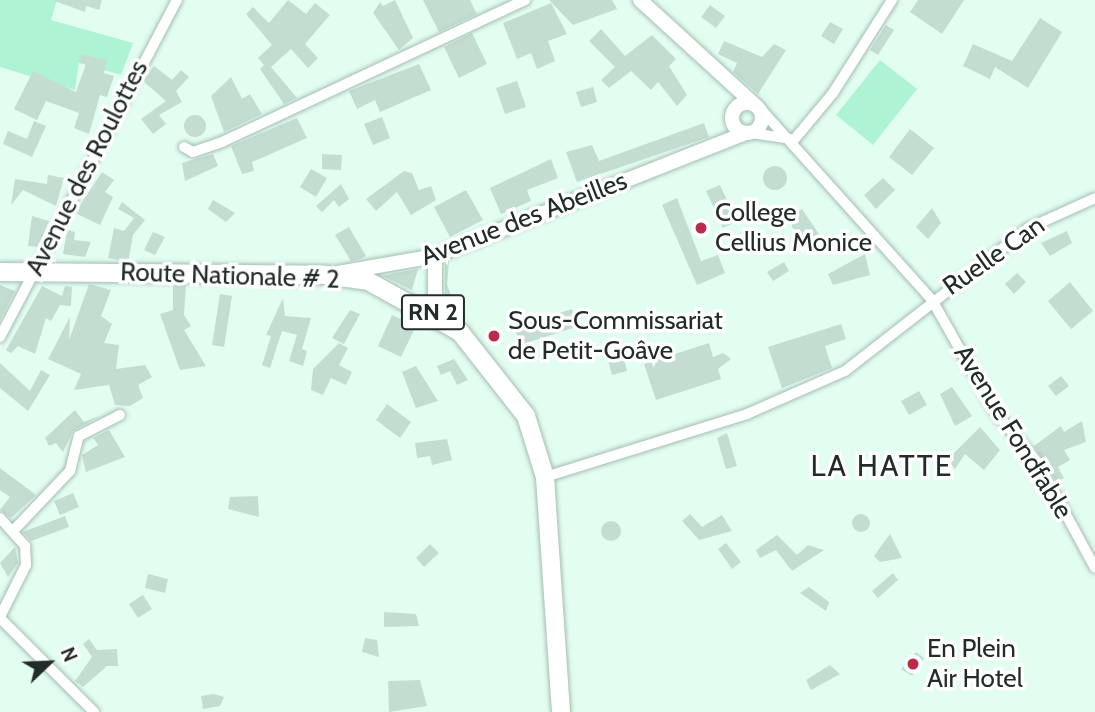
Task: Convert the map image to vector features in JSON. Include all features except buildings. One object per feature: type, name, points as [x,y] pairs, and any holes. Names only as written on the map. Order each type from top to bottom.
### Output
[{"type":"main road","name":"Route Nationale # 2","points":[[0,272],[326,275],[368,281],[435,313],[503,380],[526,416],[545,477],[561,712]]},
{"type":"street","name":"Avenue des Roulottes","points":[[0,337],[177,0]]},
{"type":"street","points":[[184,147],[193,152],[222,142],[525,0]]},
{"type":"street","points":[[640,0],[720,78],[756,105],[762,122],[748,133]]},
{"type":"street","points":[[720,78],[733,113],[748,133],[792,140],[833,93],[892,0]]},
{"type":"street","points":[[718,144],[733,113],[756,105]]},
{"type":"street","name":"Avenue Fondfable","points":[[756,105],[792,140],[933,300],[996,413],[1038,463],[1095,568]]},
{"type":"street","name":"Avenue des Abeilles","points":[[326,275],[435,256],[748,133]]},
{"type":"street","name":"Ruelle Can","points":[[545,477],[747,414],[845,371],[933,300],[1030,228],[1095,198]]},
{"type":"street","points":[[435,256],[435,313]]},
{"type":"street","points":[[13,531],[70,471],[79,436],[120,415]]},
{"type":"street","points":[[0,518],[25,546],[26,565],[0,617],[94,712]]},
{"type":"green space","points":[[0,0],[57,0],[51,20],[133,43],[121,75],[79,63],[75,90],[0,67]]},
{"type":"green space","points":[[880,60],[917,89],[873,145],[836,115]]},
{"type":"place","name":"College Cellius Monice","points":[[701,228]]},
{"type":"place","name":"Sous-Commissariat de Petit-Goâve","points":[[494,336]]},
{"type":"place","name":"En Plein Air Hotel","points":[[913,664]]},
{"type":"district","name":"LA HATTE","points":[[882,466]]}]
